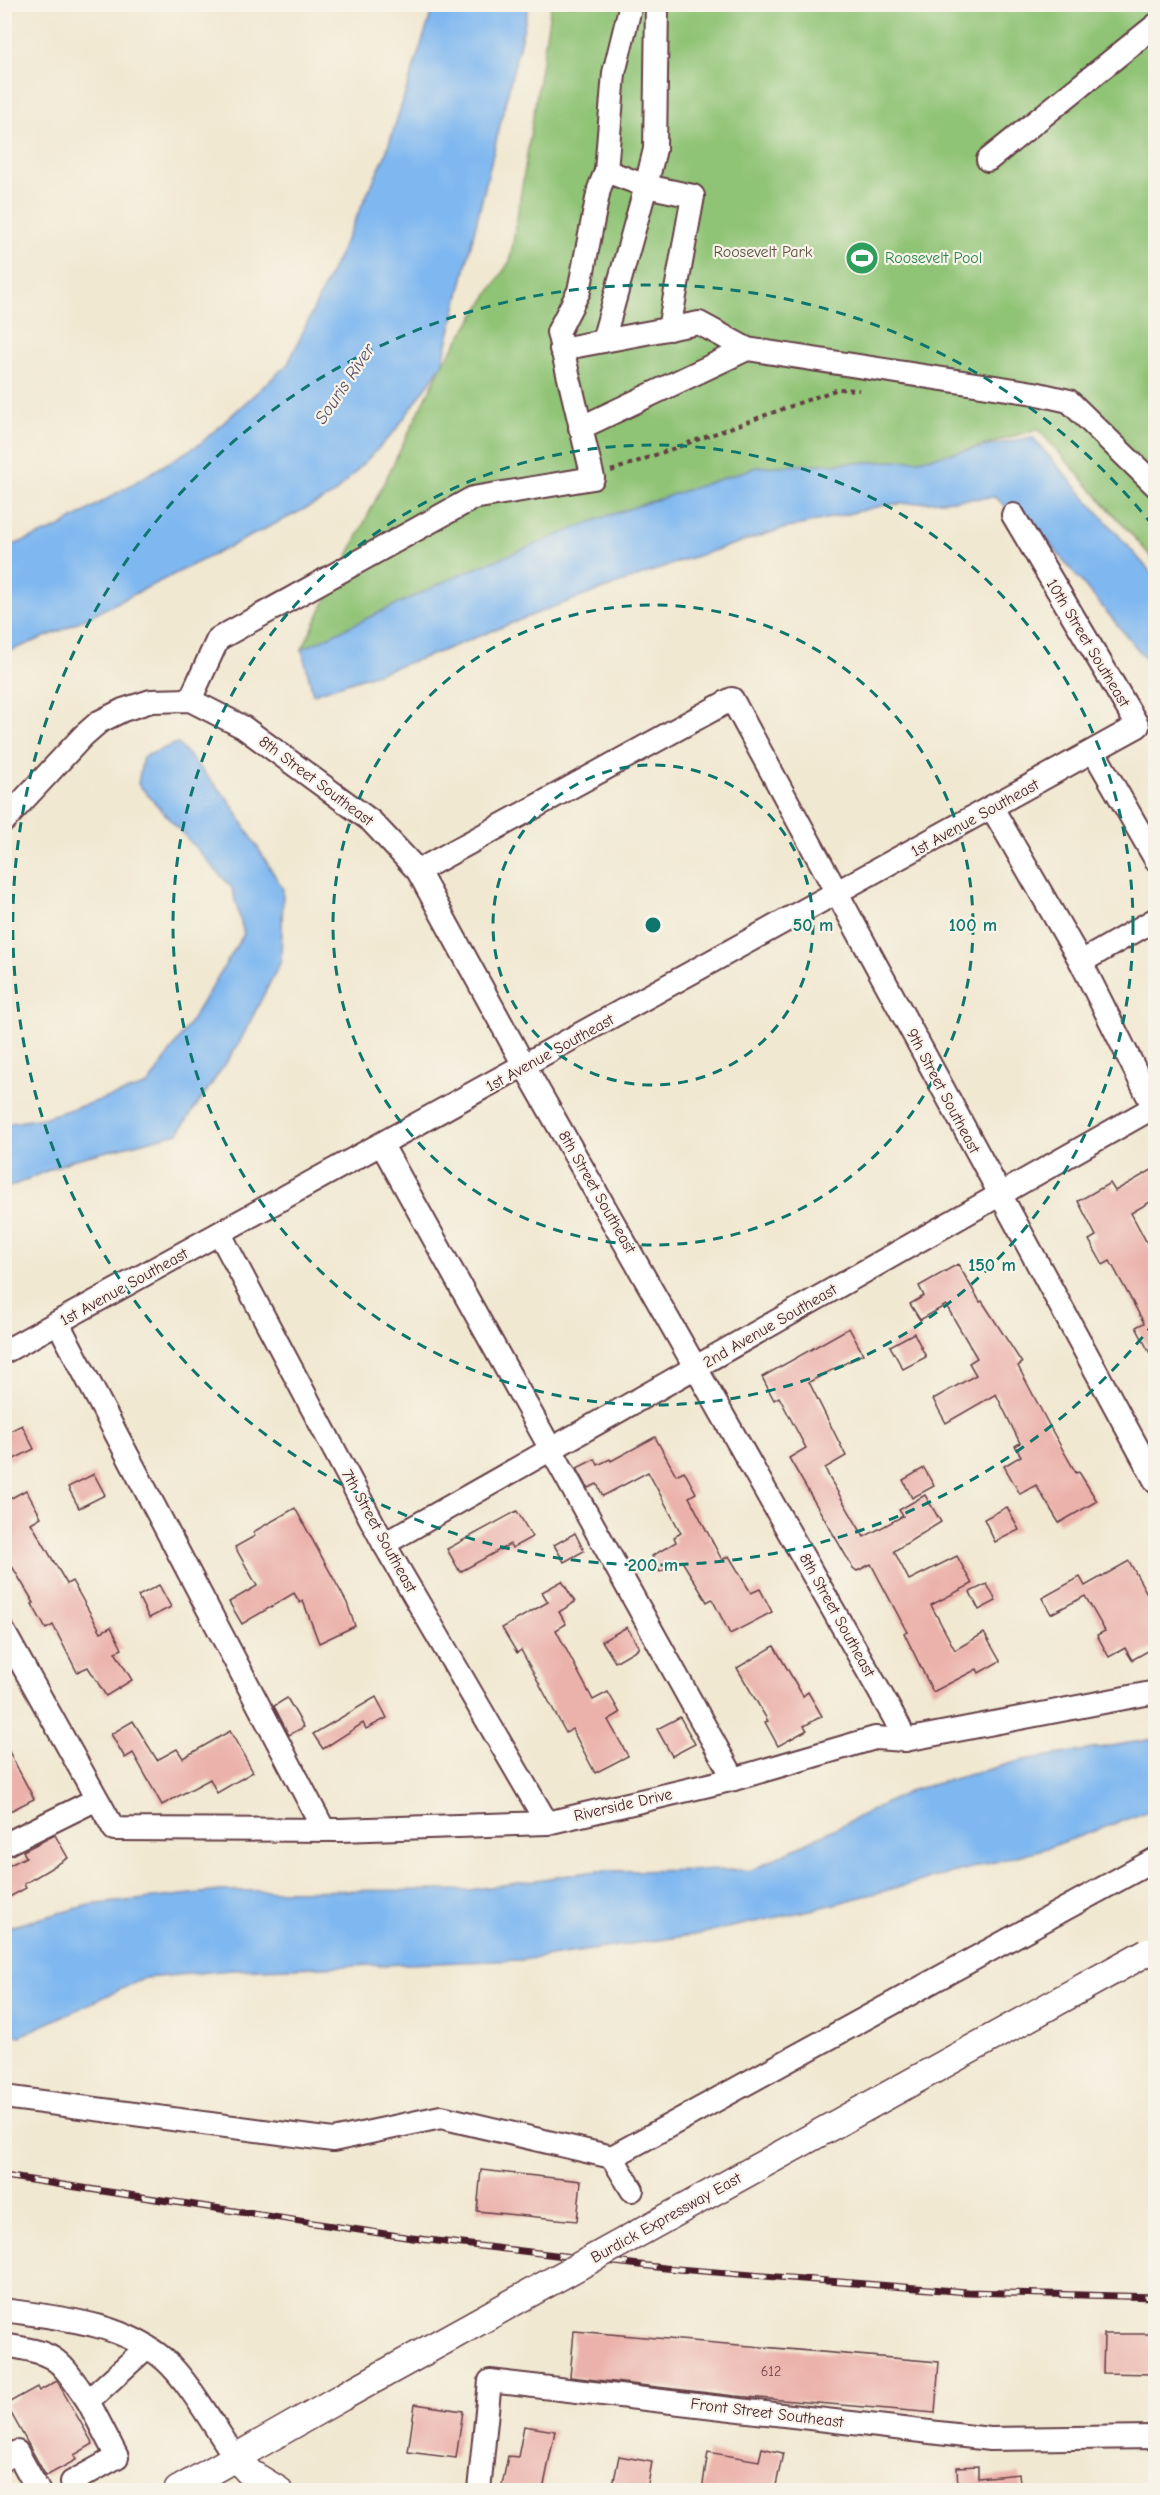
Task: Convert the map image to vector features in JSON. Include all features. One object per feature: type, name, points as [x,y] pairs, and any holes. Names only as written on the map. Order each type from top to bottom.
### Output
[{"type":"main road","name":"Burdick Expressway East","points":[[178,2490],[1151,1949]]},
{"type":"main road","points":[[235,2457],[250,2473],[278,2490]]},
{"type":"street","points":[[4,821],[83,736],[99,722],[123,710],[151,701],[190,700],[218,639],[473,498],[593,478],[558,332],[579,291],[599,189],[606,171],[614,74],[631,4]]},
{"type":"street","points":[[603,341],[656,149],[657,4]]},
{"type":"street","points":[[1155,4],[1155,13]]},
{"type":"street","points":[[988,160],[1155,25]]},
{"type":"street","points":[[606,171],[646,186],[693,196],[669,329]]},
{"type":"street","points":[[561,349],[699,323],[747,349],[1034,393],[1069,401],[1155,486]]},
{"type":"street","points":[[580,428],[747,349]]},
{"type":"street","name":"10th Street Southeast","points":[[1012,515],[1138,726],[1094,752]]},
{"type":"street","name":"9th Street Southeast","points":[[418,871],[732,699],[1155,1482]]},
{"type":"street","name":"8th Street Southeast","points":[[190,700],[214,710],[243,727],[371,821],[418,871],[525,1067],[698,1367],[905,1740]]},
{"type":"street","points":[[1094,752],[1155,860]]},
{"type":"street","name":"1st Avenue Southeast","points":[[4,1352],[1094,752]]},
{"type":"street","points":[[992,808],[1081,962],[1155,1109]]},
{"type":"street","points":[[1081,962],[1155,919]]},
{"type":"street","name":"2nd Avenue Southeast","points":[[384,1544],[1155,1109]]},
{"type":"street","points":[[382,1145],[550,1452],[734,1779]]},
{"type":"street","name":"7th Street Southeast","points":[[220,1234],[384,1544],[547,1823]]},
{"type":"street","points":[[58,1323],[324,1830]]},
{"type":"street","points":[[4,1632],[95,1800],[4,1845]]},
{"type":"street","name":"Riverside Drive","points":[[95,1800],[114,1829],[324,1830],[547,1823],[734,1779],[875,1738],[905,1740],[1155,1692]]},
{"type":"street","points":[[4,2097],[333,2140],[441,2117],[612,2157],[1155,1859]]},
{"type":"street","points":[[612,2157],[632,2190]]},
{"type":"street","points":[[4,2310],[85,2322],[147,2348],[166,2361],[179,2376],[235,2457]]},
{"type":"street","points":[[36,2350],[47,2316]]},
{"type":"street","points":[[4,2345],[36,2350],[59,2360],[88,2401],[117,2457],[72,2482],[77,2490]]},
{"type":"street","points":[[88,2401],[147,2348]]},
{"type":"street","name":"Front Street Southeast","points":[[479,2490],[490,2381],[990,2439],[1155,2437]]},
{"type":"street","points":[[4,2459],[17,2452],[38,2490]]},
{"type":"path","points":[[593,478],[838,388],[862,390]]},
{"type":"green space","name":"Roosevelt Park","points":[[551,5],[1155,5],[1155,561],[1038,429],[302,649],[442,365],[510,261]]},
{"type":"water","name":"Souris River","points":[[434,5],[529,5],[442,365],[395,431],[333,495],[60,631],[5,653],[5,548],[58,528],[200,444],[288,364],[385,156]]},
{"type":"water","points":[[1032,437],[1155,577],[1155,670],[1050,544],[995,497],[885,505],[779,530],[681,561],[545,610],[429,656],[313,694],[302,649],[461,574],[601,518],[757,467],[918,460]]},
{"type":"water","points":[[177,743],[228,799],[283,889],[281,961],[238,1045],[178,1133],[72,1160],[5,1189],[5,1124],[43,1118],[148,1085],[188,1026],[244,934],[232,888],[138,784],[143,757]]},
{"type":"water","points":[[1155,1739],[1155,1809],[1047,1848],[815,1909],[699,1934],[522,1960],[231,1970],[145,1978],[20,2036],[5,2035],[5,1928],[89,1905],[220,1891],[470,1890],[596,1871],[752,1870],[912,1790],[1024,1760]]},
{"type":"building","points":[[1155,1168],[1155,1199],[1131,1213],[1155,1258],[1155,1363],[1136,1327],[1144,1323],[1110,1261],[1103,1265],[1089,1240],[1096,1236],[1078,1201],[1110,1183],[1115,1191]]},
{"type":"building","points":[[958,1264],[980,1302],[982,1301],[1022,1363],[1018,1366],[1050,1427],[1076,1473],[1079,1472],[1097,1501],[1059,1523],[1036,1485],[1020,1494],[1004,1466],[1021,1456],[1015,1446],[1020,1443],[996,1394],[946,1423],[933,1399],[976,1375],[969,1363],[977,1358],[946,1305],[920,1320],[910,1304],[924,1296],[919,1286]]},
{"type":"building","points":[[849,1328],[863,1354],[809,1382],[846,1456],[825,1468],[864,1537],[903,1516],[899,1510],[925,1495],[941,1522],[894,1551],[909,1580],[957,1556],[972,1584],[931,1605],[955,1650],[984,1633],[1000,1661],[979,1673],[977,1669],[933,1692],[904,1633],[907,1632],[871,1564],[857,1571],[853,1568],[789,1458],[806,1448],[779,1397],[774,1400],[762,1377]]},
{"type":"building","points":[[914,1333],[926,1357],[903,1369],[890,1346]]},
{"type":"building","points":[[22,1425],[34,1449],[10,1461],[4,1450],[4,1434]]},
{"type":"building","points":[[655,1437],[676,1475],[684,1471],[696,1493],[689,1497],[722,1560],[729,1556],[751,1593],[760,1589],[772,1612],[730,1634],[712,1599],[707,1602],[682,1561],[660,1572],[652,1556],[676,1542],[674,1537],[681,1533],[648,1472],[603,1496],[597,1484],[588,1488],[577,1468],[595,1459],[598,1465],[610,1459],[611,1461]]},
{"type":"building","points":[[924,1468],[934,1486],[912,1498],[903,1480]]},
{"type":"building","points":[[94,1474],[105,1495],[79,1508],[68,1487]]},
{"type":"building","points":[[26,1490],[41,1517],[31,1523],[67,1584],[72,1581],[101,1632],[111,1627],[122,1649],[115,1652],[132,1680],[106,1696],[88,1667],[77,1672],[53,1625],[46,1629],[32,1604],[34,1603],[4,1553],[4,1502]]},
{"type":"building","points":[[1007,1507],[1019,1530],[995,1542],[984,1519]]},
{"type":"building","points":[[295,1508],[347,1603],[355,1626],[319,1643],[303,1601],[300,1603],[294,1593],[242,1624],[229,1602],[257,1586],[235,1547],[255,1536],[253,1532]]},
{"type":"building","points":[[517,1511],[532,1537],[512,1548],[510,1544],[460,1572],[447,1549]]},
{"type":"building","points":[[575,1533],[584,1551],[564,1562],[554,1545]]},
{"type":"building","points":[[1129,1561],[1155,1608],[1155,1647],[1132,1660],[1125,1648],[1109,1657],[1097,1635],[1105,1631],[1085,1596],[1051,1614],[1042,1598],[1080,1577],[1085,1586]]},
{"type":"building","points":[[562,1581],[575,1602],[559,1612],[566,1624],[556,1630],[593,1700],[608,1692],[620,1713],[608,1720],[628,1756],[595,1773],[572,1729],[566,1733],[521,1650],[517,1653],[502,1628],[548,1602],[542,1592]]},
{"type":"building","points":[[987,1584],[996,1601],[979,1610],[970,1592]]},
{"type":"building","points":[[159,1585],[171,1607],[149,1618],[138,1596]]},
{"type":"building","points":[[627,1627],[639,1648],[615,1662],[602,1641]]},
{"type":"building","points":[[774,1646],[803,1696],[808,1692],[822,1716],[804,1726],[807,1730],[778,1746],[765,1722],[768,1721],[737,1668]]},
{"type":"building","points":[[376,1697],[387,1718],[366,1729],[363,1723],[323,1749],[313,1734]]},
{"type":"building","points":[[287,1698],[304,1727],[289,1735],[274,1706]]},
{"type":"building","points":[[680,1717],[695,1744],[672,1756],[657,1729]]},
{"type":"building","points":[[133,1721],[157,1760],[177,1749],[183,1758],[230,1731],[253,1772],[217,1793],[210,1779],[162,1805],[133,1753],[125,1758],[111,1734]]},
{"type":"building","points":[[4,1742],[34,1799],[4,1814]]},
{"type":"building","points":[[55,1835],[68,1858],[24,1884],[26,1888],[4,1900],[4,1868],[26,1857],[23,1851]]},
{"type":"building","points":[[481,2170],[581,2181],[577,2221],[477,2211]]},
{"type":"building","points":[[574,2331],[939,2362],[935,2413],[735,2396],[570,2377]]},
{"type":"building","points":[[1104,2334],[1155,2334],[1155,2374],[1103,2373]]},
{"type":"building","points":[[57,2381],[93,2444],[74,2455],[76,2460],[46,2476],[6,2404],[37,2387],[39,2391]]},
{"type":"building","points":[[415,2404],[463,2411],[456,2458],[408,2452]]},
{"type":"building","points":[[524,2426],[555,2431],[543,2490],[501,2490],[508,2456],[518,2457]]},
{"type":"building","points":[[762,2448],[783,2453],[775,2490],[702,2490],[708,2452],[759,2461]]},
{"type":"building","points":[[619,2456],[652,2462],[647,2490],[612,2490]]},
{"type":"building","points":[[978,2466],[978,2478],[1019,2474],[1021,2490],[958,2490],[957,2467]]},
{"type":"railway","points":[[4,2176],[412,2238],[665,2268],[967,2292],[1156,2297]]},
{"type":"place","name":"Roosevelt Pool","points":[[862,258]]}]
